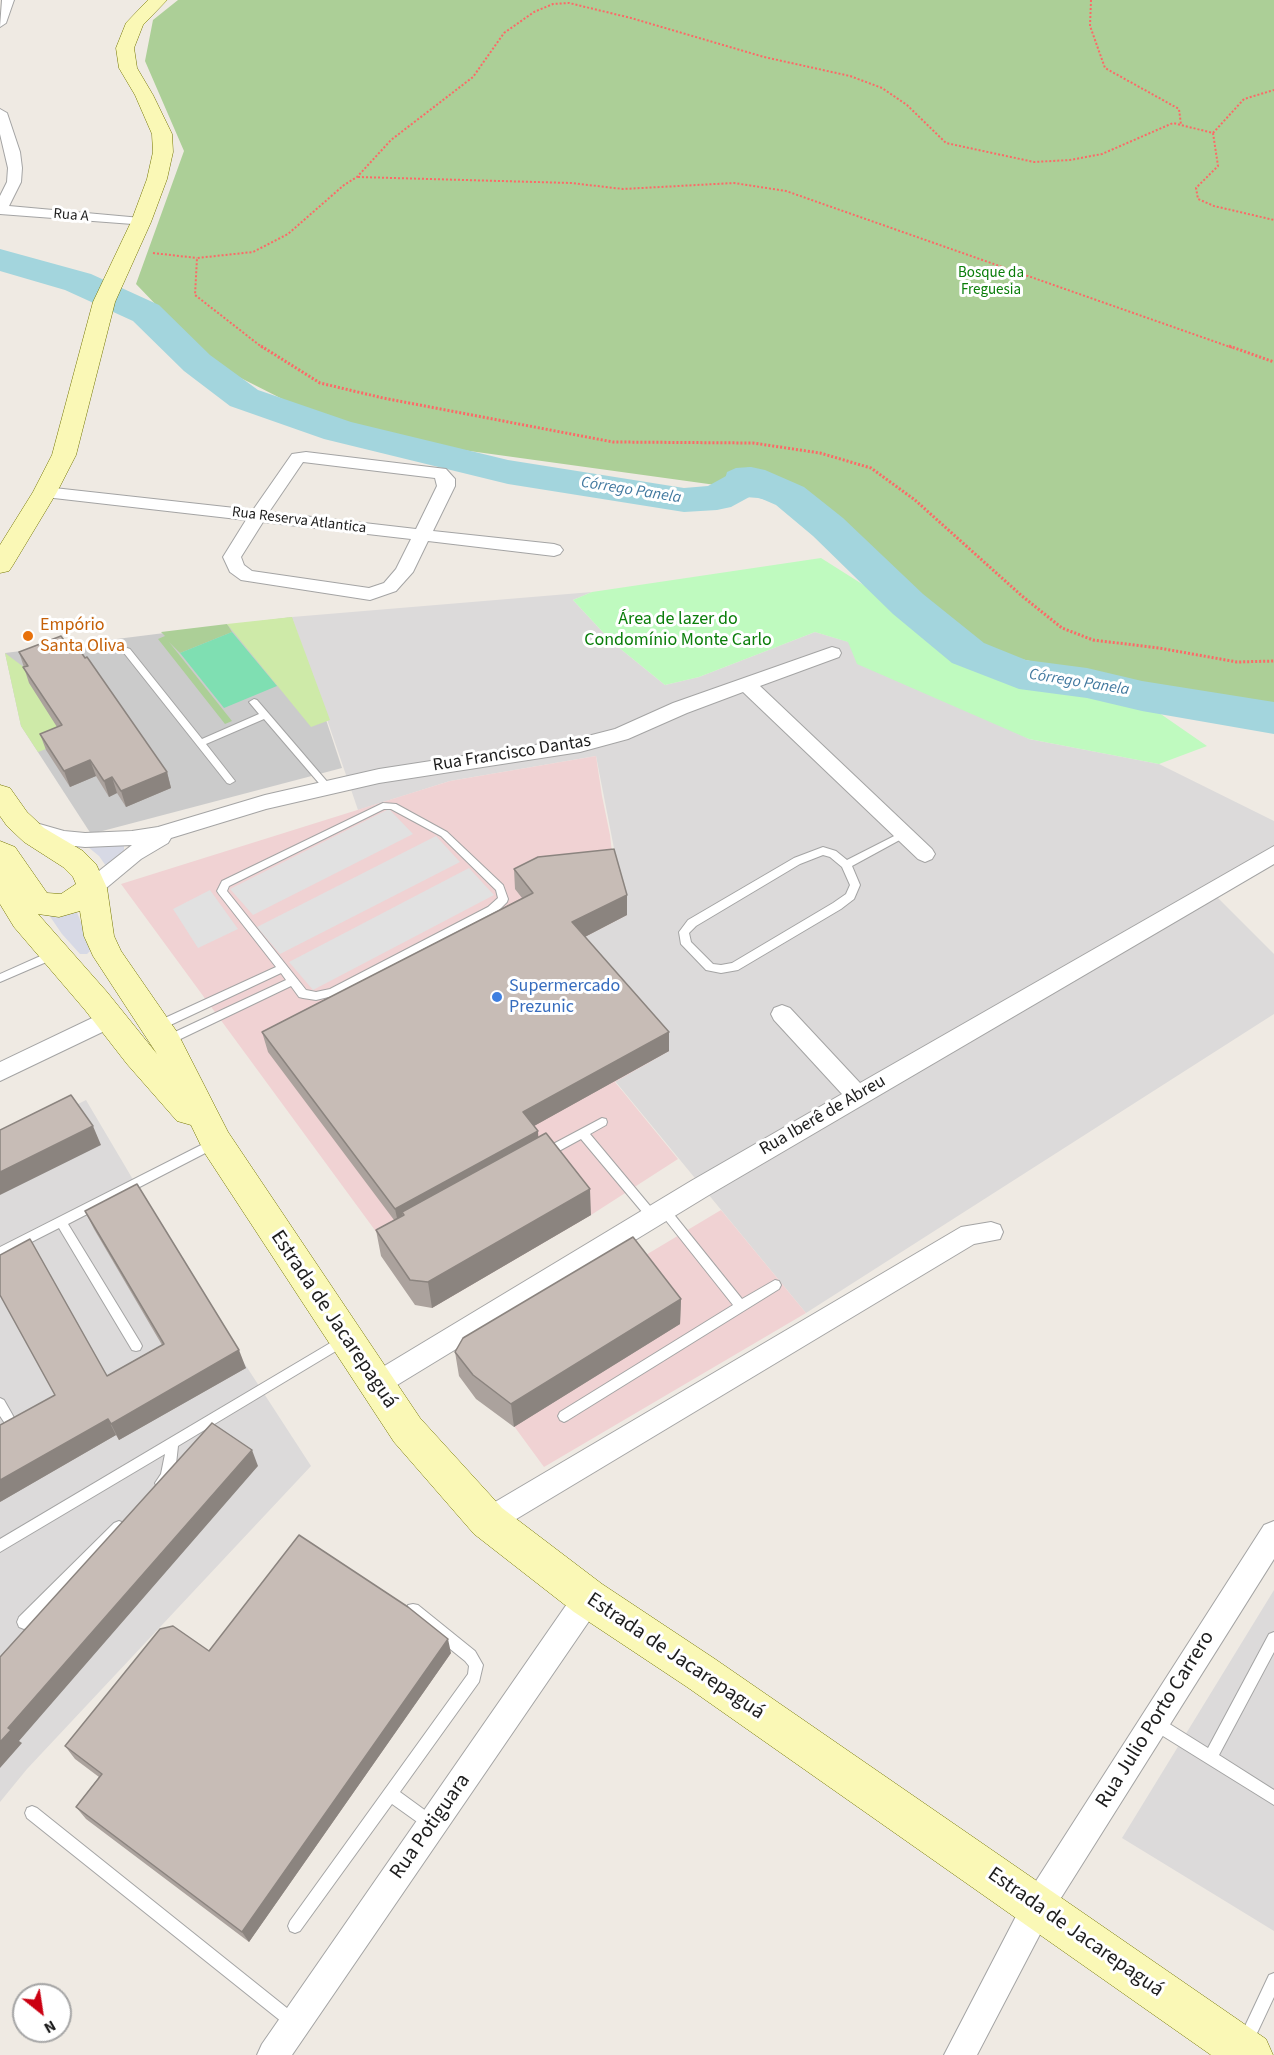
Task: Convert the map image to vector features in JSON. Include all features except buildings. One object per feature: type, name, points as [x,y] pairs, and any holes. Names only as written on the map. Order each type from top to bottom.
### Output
[{"type":"main road","points":[[0,565],[45,492],[64,455],[108,292],[141,222],[155,185],[163,152],[162,134],[144,95],[128,68],[125,48],[135,23],[158,0]]},
{"type":"main road","name":"Estrada de Jacarepaguá","points":[[0,795],[34,835],[78,864],[86,872],[92,888],[99,936],[108,956],[161,1034],[216,1142],[345,1340],[407,1430],[488,1521],[588,1598],[1038,1906],[1246,2052]]},
{"type":"main road","points":[[0,852],[5,855],[38,903],[59,906],[69,904],[92,888]]},
{"type":"main road","name":"Estrada de Jacarepaguá","points":[[0,879],[25,919],[216,1142]]},
{"type":"street","points":[[0,23],[9,0]]},
{"type":"street","points":[[0,113],[14,182],[0,210]]},
{"type":"street","name":"Rua A","points":[[0,210],[141,222]]},
{"type":"street","points":[[306,457],[440,473],[446,479],[446,486],[404,572],[390,587],[370,594],[247,576],[236,568],[232,557],[258,516],[298,458],[306,457]]},
{"type":"street","name":"Rua Reserva Atlantica","points":[[45,492],[554,550]]},
{"type":"street","name":"Rua Francisco Dantas","points":[[26,827],[64,838],[106,840],[158,834],[265,802],[327,787],[446,764],[598,741],[832,653]]},
{"type":"street","points":[[746,684],[924,854]]},
{"type":"street","name":"Rua Francisco Dantas","points":[[92,888],[134,854],[183,827]]},
{"type":"street","name":"Rua Iberê de Abreu","points":[[375,1385],[658,1213],[1274,854]]},
{"type":"street","points":[[782,1014],[858,1096]]},
{"type":"street","points":[[0,1072],[109,1019]]},
{"type":"street","points":[[488,1521],[970,1234],[991,1232]]},
{"type":"street","name":"Rua Julio Porto Carrero","points":[[960,2055],[1038,1906],[1274,1534]]},
{"type":"street","name":"Rua Potiguara","points":[[273,2055],[588,1598]]},
{"type":"lane","points":[[128,651],[230,781]]},
{"type":"lane","points":[[254,702],[327,787]]},
{"type":"lane","points":[[200,742],[265,715]]},
{"type":"lane","points":[[383,806],[393,806],[444,834],[500,888],[503,899],[492,910],[333,992],[316,996],[303,994],[283,968],[222,891],[225,884],[383,806]]},
{"type":"lane","points":[[846,864],[904,834]]},
{"type":"lane","points":[[823,851],[833,854],[846,864],[855,885],[850,896],[734,967],[721,969],[710,966],[686,944],[684,932],[692,923],[797,861],[823,851]]},
{"type":"lane","points":[[0,978],[54,954]]},
{"type":"lane","points":[[161,1034],[283,968]]},
{"type":"lane","points":[[161,1034],[292,981]]},
{"type":"lane","points":[[532,1161],[602,1122]]},
{"type":"lane","points":[[582,1133],[658,1213],[741,1306]]},
{"type":"lane","points":[[0,1253],[216,1142]]},
{"type":"lane","points":[[61,1222],[136,1346]]},
{"type":"lane","points":[[564,1416],[775,1285]]},
{"type":"lane","points":[[0,1546],[345,1340]]},
{"type":"lane","points":[[0,1404],[8,1418]]},
{"type":"lane","points":[[155,1490],[166,1477],[172,1444]]},
{"type":"lane","points":[[24,1622],[130,1515]]},
{"type":"lane","points":[[295,1926],[474,1677],[476,1665],[470,1656],[413,1610]]},
{"type":"lane","points":[[1210,1758],[1270,1654],[1274,1639]]},
{"type":"lane","points":[[1155,1723],[1274,1798]]},
{"type":"lane","points":[[390,1794],[432,1824]]},
{"type":"lane","points":[[32,1813],[295,2023]]},
{"type":"lane","points":[[1246,2052],[1274,1980]]},
{"type":"path","points":[[1092,0],[1090,26],[1105,68],[1179,109],[1181,124]]},
{"type":"path","points":[[128,250],[197,258],[253,252],[288,234],[344,185],[357,177],[391,140],[473,77],[504,33],[534,12],[554,4],[569,3],[695,35],[764,57],[850,76],[882,88],[907,105],[946,143],[1034,162],[1070,160],[1102,154],[1173,123],[1213,133]]},
{"type":"path","points":[[1213,133],[1244,99],[1274,90]]},
{"type":"path","points":[[1213,133],[1218,166],[1196,188],[1198,200],[1274,220]]},
{"type":"path","points":[[357,177],[571,183],[623,189],[665,189],[734,183],[786,191],[1274,362]]},
{"type":"path","points":[[197,258],[195,295],[271,354],[320,383],[383,398],[614,441],[753,443],[820,453],[871,468],[915,500],[1022,596],[1062,628],[1093,640],[1159,648],[1237,662],[1274,661]]},
{"type":"shaded area","points":[[592,592],[573,600],[612,642],[665,685],[699,677],[815,632],[849,642],[1029,739],[1159,764],[1274,821],[1274,855],[1215,895],[1274,954],[1274,1014],[806,1313],[615,1081],[573,943],[627,915],[596,756],[450,781],[358,810],[292,617]]},
{"type":"shaded area","points":[[292,617],[342,768],[91,834],[21,726],[5,653]]},
{"type":"shaded area","points":[[596,756],[614,870],[627,915],[573,943],[669,1051],[615,1082],[678,1159],[591,1215],[432,1308],[121,884],[450,781]]},
{"type":"shaded area","points":[[389,809],[413,834],[253,915],[230,889]]},
{"type":"shaded area","points":[[436,836],[460,862],[280,954],[257,927]]},
{"type":"shaded area","points":[[124,845],[124,850],[106,866],[88,847]]},
{"type":"shaded area","points":[[469,868],[494,895],[313,990],[289,962]]},
{"type":"shaded area","points":[[210,890],[238,929],[198,948],[173,909]]},
{"type":"shaded area","points":[[76,910],[92,949],[87,954],[80,954],[49,915]]},
{"type":"shaded area","points":[[86,1100],[213,1315],[311,1466],[27,1769],[0,1802],[0,1143]]},
{"type":"shaded area","points":[[721,1210],[806,1313],[544,1467],[467,1362]]},
{"type":"shaded area","points":[[1274,1590],[1274,1931],[1122,1838]]},
{"type":"green space","name":"Bosque da Freguesia","points":[[178,0],[1274,0],[1274,709],[1005,656],[942,626],[831,515],[762,472],[728,472],[723,486],[455,449],[316,416],[213,364],[136,284],[184,151],[145,61],[153,20]]},
{"type":"green space","name":"Área de lazer do Condomínio Monte Carlo","points":[[821,558],[919,620],[1046,679],[1152,708],[1207,746],[1159,764],[1029,739],[857,664],[848,642],[815,632],[699,677],[665,685],[612,642],[573,600],[592,592]]},
{"type":"green space","points":[[292,617],[330,720],[311,727],[227,624]]},
{"type":"green space","points":[[227,624],[232,632],[180,653],[169,642],[232,721],[225,724],[158,639],[165,636],[161,632]]},
{"type":"green space","points":[[232,632],[277,686],[224,708],[180,653]]},
{"type":"green space","points":[[5,653],[25,668],[70,740],[38,752],[21,726]]},
{"type":"water","points":[[750,467],[762,472],[831,515],[828,527],[796,507],[758,498],[745,497],[711,504],[684,500],[714,495],[723,486],[727,472],[736,468]]},
{"type":"waterway","name":"Córrego Panela","points":[[0,260],[78,282],[146,313],[197,363],[244,398],[338,431],[508,472],[684,500],[717,498],[751,479],[790,496],[828,527],[908,604],[968,653],[1019,674],[1087,683],[1142,696],[1274,718]]},
{"type":"place","name":"Empório Santa Oliva","points":[[28,636]]},
{"type":"place","name":"Supermercado Prezunic","points":[[497,997]]}]
